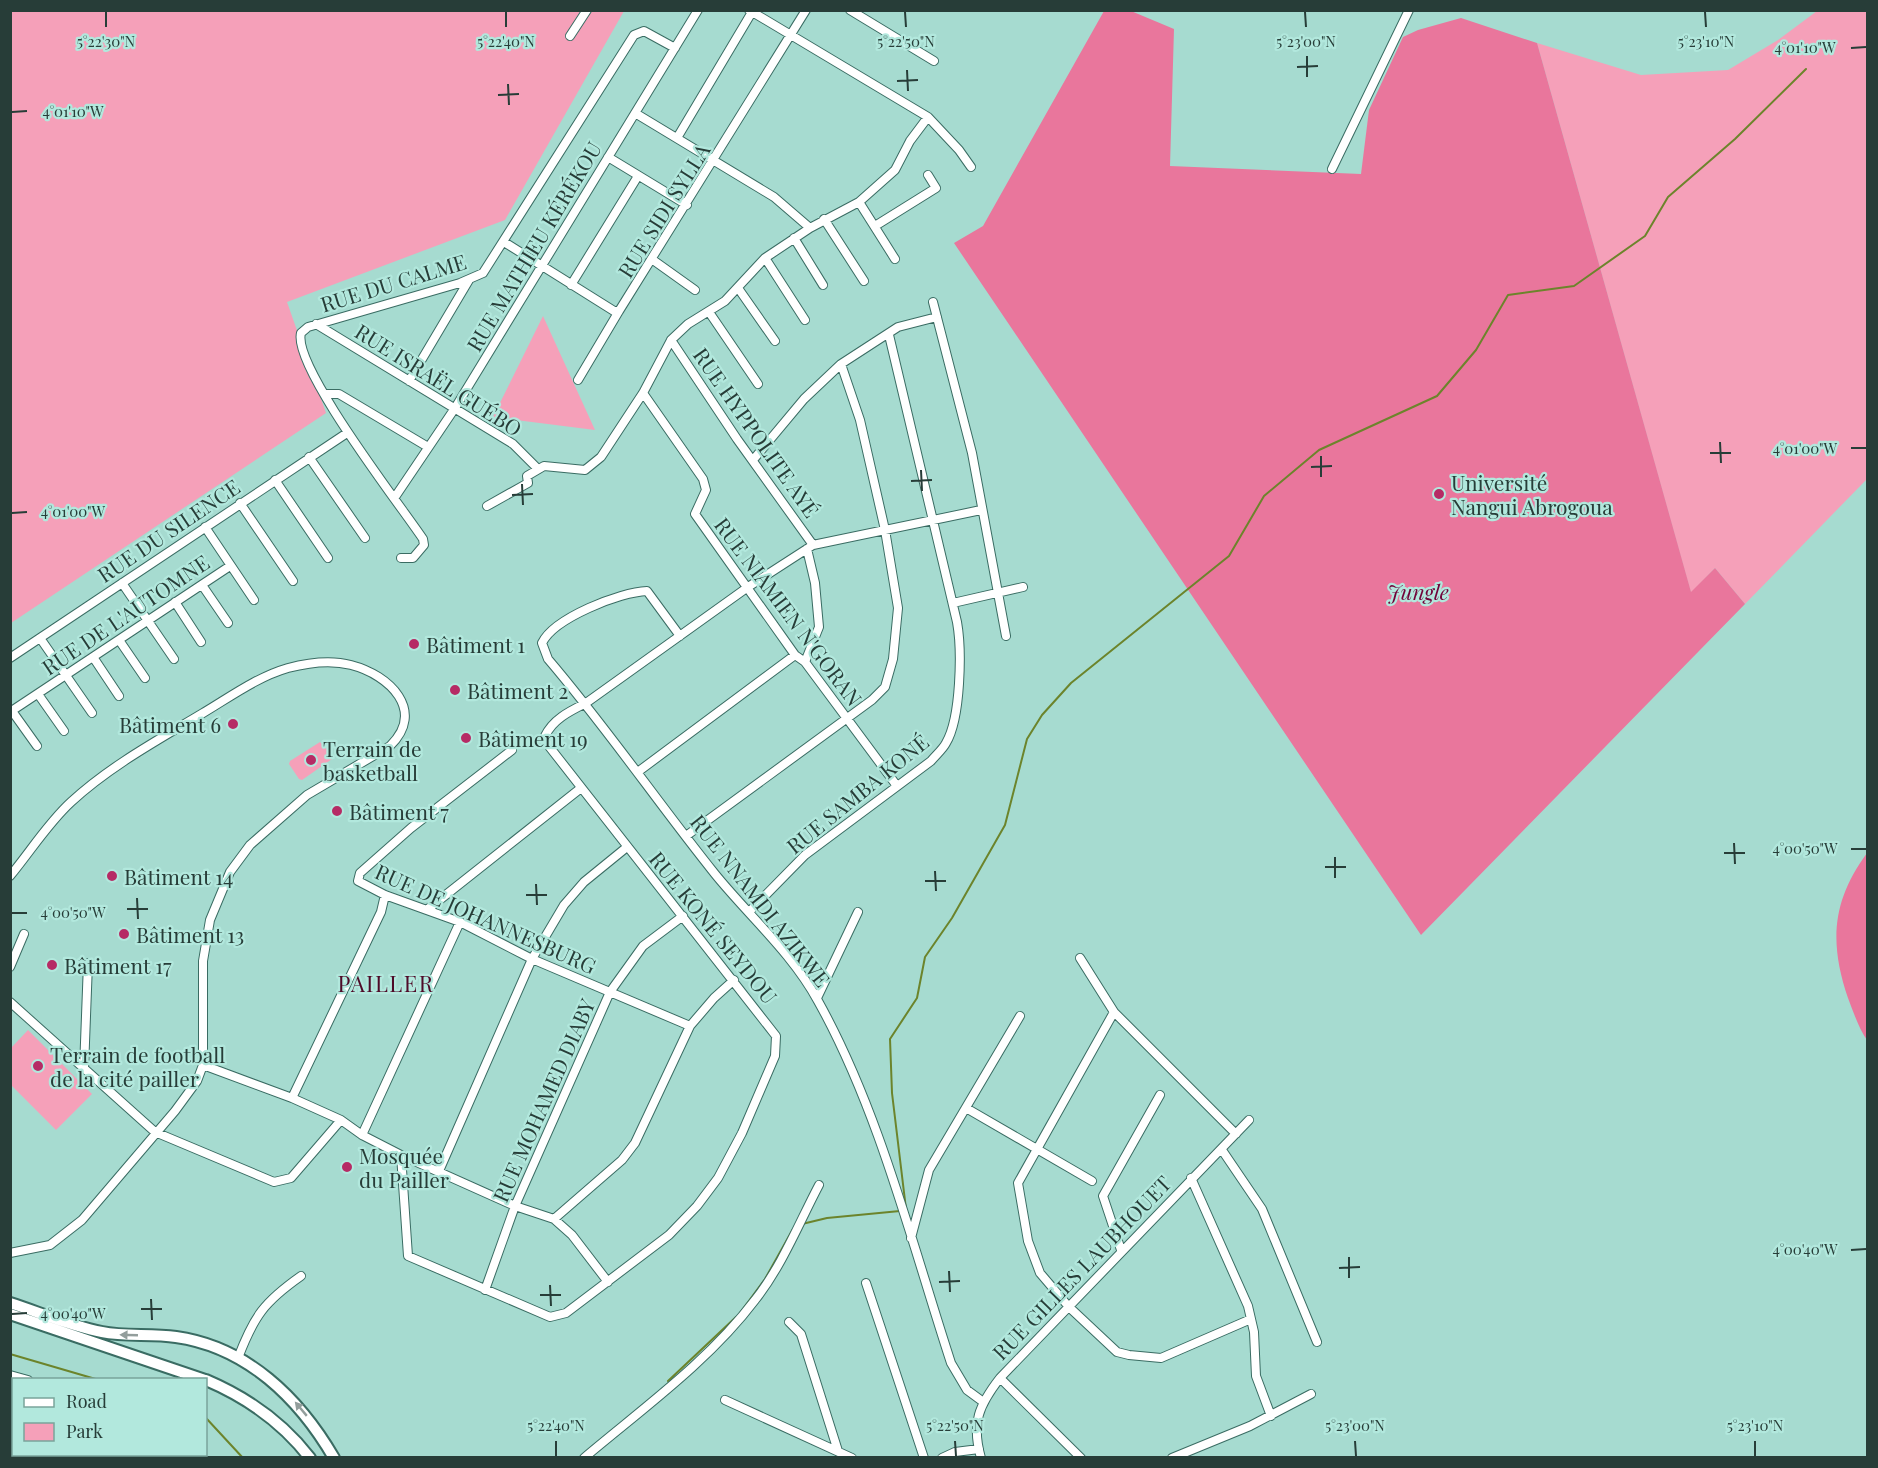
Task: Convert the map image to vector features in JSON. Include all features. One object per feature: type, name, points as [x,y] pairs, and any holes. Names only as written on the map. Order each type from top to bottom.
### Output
[{"type":"main road","points":[[10,1303],[100,1332],[176,1337],[210,1345],[238,1358],[290,1396],[334,1458]]},
{"type":"main road","points":[[10,1314],[199,1378]]},
{"type":"main road","points":[[207,1381],[261,1410],[300,1445],[310,1458]]},
{"type":"street","points":[[570,36],[586,10]]},
{"type":"street","name":"RUE MATHIEU KÉRÉKOU","points":[[394,497],[455,408],[698,10]]},
{"type":"street","name":"RUE SIDI SYLLA","points":[[578,380],[806,10]]},
{"type":"street","points":[[850,10],[934,61]]},
{"type":"street","points":[[1332,169],[1409,10]]},
{"type":"street","points":[[677,138],[751,11],[928,117],[959,150],[971,167]]},
{"type":"street","name":"RUE DU CALME","points":[[400,558],[413,558],[424,542],[347,433],[300,345],[303,329],[469,280],[483,273],[634,35],[644,31],[675,48]]},
{"type":"street","points":[[635,113],[774,197],[810,228]]},
{"type":"street","points":[[487,506],[528,483],[527,476],[544,466],[585,470],[601,457],[643,393],[671,340],[688,324],[709,312],[738,288],[765,258],[824,219],[859,202],[895,170],[910,141],[928,117]]},
{"type":"street","points":[[608,157],[687,205]]},
{"type":"street","points":[[875,226],[936,188],[928,175]]},
{"type":"street","points":[[571,285],[639,176]]},
{"type":"street","points":[[859,202],[895,259]]},
{"type":"street","points":[[824,219],[864,281]]},
{"type":"street","points":[[794,238],[823,285]]},
{"type":"street","points":[[504,243],[614,311],[619,311]]},
{"type":"street","points":[[765,258],[806,320]]},
{"type":"street","points":[[653,260],[695,290]]},
{"type":"street","points":[[409,381],[469,280]]},
{"type":"street","points":[[738,288],[775,341]]},
{"type":"street","points":[[933,302],[961,406],[1006,636]]},
{"type":"street","points":[[709,312],[758,384]]},
{"type":"street","points":[[753,460],[804,399],[841,364],[889,335],[897,327],[937,317]]},
{"type":"street","name":"RUE ISRAËL GUÉBO","points":[[316,324],[513,444],[538,470]]},
{"type":"street","name":"RUE SAMBA KONÉ","points":[[749,912],[805,855],[931,760],[947,742],[953,722],[962,649],[934,519],[889,335]]},
{"type":"street","name":"RUE HYPPOLITE AYÉ","points":[[671,340],[810,547]]},
{"type":"street","points":[[686,836],[872,700],[885,687],[893,659],[898,608],[885,530],[860,420],[841,364]]},
{"type":"street","name":"RUE NIAMIEN N'GORAN","points":[[643,393],[703,479],[706,490],[695,514],[795,655],[805,662],[897,786]]},
{"type":"street","points":[[326,394],[339,394],[428,447]]},
{"type":"street","name":"RUE DU SILENCE","points":[[10,658],[347,433]]},
{"type":"street","points":[[309,457],[365,538]]},
{"type":"street","points":[[275,480],[328,558]]},
{"type":"street","points":[[240,503],[293,581]]},
{"type":"street","name":"RUE KONÉ SEYDOU","points":[[401,1155],[408,1256],[550,1317],[556,1317],[608,1282],[669,1235],[697,1206],[718,1178],[742,1133],[775,1056],[778,1046],[774,1031],[581,788],[548,745],[545,736],[552,725],[748,587],[810,547],[981,510]]},
{"type":"street","points":[[205,527],[254,600]]},
{"type":"street","points":[[805,662],[819,627],[810,547]]},
{"type":"street","name":"RUE DE L'AUTOMNE","points":[[11,712],[230,566]]},
{"type":"street","points":[[122,583],[174,659]]},
{"type":"street","points":[[202,585],[228,623]]},
{"type":"street","points":[[953,603],[1023,587]]},
{"type":"street","name":"RUE NNAMDI AZIKWE","points":[[680,636],[647,591],[636,591],[595,607],[553,628],[542,643],[544,652],[639,771],[686,836],[817,998],[861,1091],[951,1363],[967,1390],[982,1401]]},
{"type":"street","points":[[175,603],[201,642]]},
{"type":"street","points":[[40,638],[92,713]]},
{"type":"street","points":[[119,640],[145,678]]},
{"type":"street","points":[[639,771],[795,655]]},
{"type":"street","points":[[93,657],[119,696]]},
{"type":"street","points":[[10,876],[70,803],[95,781],[171,732],[262,678],[303,665],[350,665],[368,670],[394,691],[405,712],[404,726],[399,738],[390,746],[307,795],[269,826],[250,845],[230,872],[210,920],[203,961],[203,1065],[189,1092],[99,1202],[66,1234],[50,1245],[10,1253]]},
{"type":"street","points":[[38,694],[64,731]]},
{"type":"street","points":[[11,712],[37,746]]},
{"type":"street","name":"RUE DE JOHANNESBURG","points":[[512,750],[411,828],[358,876],[361,884],[460,922],[532,959],[690,1026]]},
{"type":"street","points":[[428,909],[581,788]]},
{"type":"street","points":[[439,1171],[532,959],[564,904],[584,882],[627,847]]},
{"type":"street","points":[[292,1098],[381,912],[385,895]]},
{"type":"street","points":[[817,998],[858,912]]},
{"type":"street","name":"RUE MOHAMED DIABY","points":[[485,1290],[515,1206],[610,992],[643,946],[683,916]]},
{"type":"street","points":[[362,1135],[460,922]]},
{"type":"street","points":[[10,967],[24,934]]},
{"type":"street","points":[[1080,958],[1114,1012],[1236,1134]]},
{"type":"street","points":[[84,1069],[88,963]]},
{"type":"street","points":[[554,1219],[622,1160],[635,1143],[690,1026],[714,998],[734,980]]},
{"type":"street","points":[[10,1002],[155,1132],[261,1177],[282,1182],[291,1178],[341,1120]]},
{"type":"street","points":[[1114,1012],[1018,1183],[1028,1241],[1040,1273],[1069,1307],[1117,1352],[1161,1358],[1251,1319]]},
{"type":"street","points":[[911,1239],[929,1170],[1020,1016]]},
{"type":"street","points":[[203,1065],[292,1098],[341,1120],[362,1135],[401,1155],[515,1206],[554,1219],[572,1235],[608,1282]]},
{"type":"street","points":[[1121,1250],[1103,1196],[1160,1095]]},
{"type":"street","points":[[966,1108],[1092,1181]]},
{"type":"street","name":"RUE GILLES LAUBHOUET","points":[[980,1453],[977,1425],[982,1401],[1000,1378],[1121,1250],[1250,1120]]},
{"type":"street","points":[[1222,1150],[1262,1209],[1317,1342]]},
{"type":"street","points":[[1191,1178],[1248,1306],[1256,1376],[1271,1416]]},
{"type":"street","points":[[584,1458],[630,1422],[742,1317],[771,1278],[819,1185]]},
{"type":"street","points":[[238,1358],[249,1328],[263,1305],[301,1276]]},
{"type":"street","points":[[866,1283],[924,1458]]},
{"type":"street","points":[[789,1322],[801,1334],[838,1451]]},
{"type":"street","points":[[1000,1378],[1081,1458]]},
{"type":"street","points":[[1173,1458],[1271,1416],[1311,1394]]},
{"type":"street","points":[[725,1400],[852,1458]]},
{"type":"street","points":[[942,1458],[955,1452],[980,1453]]},
{"type":"green space","points":[[11,11],[624,11],[505,220],[287,302],[326,413],[11,623]]},
{"type":"green space","name":"Jungle","points":[[1104,11],[1131,11],[1174,29],[1170,166],[1361,174],[1369,110],[1403,37],[1418,30],[1461,18],[1537,43],[1691,592],[1715,568],[1745,604],[1421,935],[954,243],[983,226]]},
{"type":"green space","points":[[1817,11],[1867,11],[1867,479],[1745,604],[1715,568],[1691,593],[1537,43],[1641,75],[1728,70],[1778,40]]},
{"type":"green space","points":[[543,316],[595,430],[493,417]]},
{"type":"green space","name":"Terrain de basketball","points":[[320,742],[332,754],[332,759],[302,780],[299,779],[289,764],[290,761]]},
{"type":"green space","points":[[1867,853],[1867,1040],[1848,998],[1842,978],[1836,940],[1837,923],[1847,888]]},
{"type":"green space","name":"Terrain de football de la cité pailler","points":[[28,1030],[92,1094],[56,1130],[11,1085],[11,1048]]},
{"type":"waterway","points":[[906,1209],[892,1093],[890,1039],[917,998],[925,957],[952,918],[1005,825],[1027,739],[1042,715],[1071,683],[1229,556],[1264,496],[1319,450],[1437,396],[1476,350],[1508,295],[1574,286],[1645,236],[1668,197],[1735,139],[1806,69]]},
{"type":"waterway","points":[[802,1224],[827,1218],[900,1211]]},
{"type":"waterway","points":[[740,1313],[765,1279],[793,1229]]},
{"type":"waterway","points":[[668,1381],[736,1317]]},
{"type":"waterway","points":[[10,1354],[92,1378]]},
{"type":"waterway","points":[[207,1419],[243,1458]]},
{"type":"place","name":"Université Nangui Abrogoua","points":[[1439,494]]},
{"type":"place","name":"Bâtiment 1","points":[[414,644]]},
{"type":"place","name":"Bâtiment 2","points":[[455,690]]},
{"type":"place","name":"Bâtiment 6","points":[[233,724]]},
{"type":"place","name":"Bâtiment 19","points":[[466,738]]},
{"type":"place","name":"Terrain de basketball","points":[[311,760]]},
{"type":"place","name":"Bâtiment 7","points":[[337,811]]},
{"type":"place","name":"Bâtiment 14","points":[[112,876]]},
{"type":"place","name":"Bâtiment 13","points":[[124,934]]},
{"type":"place","name":"Bâtiment 17","points":[[52,965]]},
{"type":"place","name":"Terrain de football de la cité pailler","points":[[38,1066]]},
{"type":"place","name":"Mosquée du Pailler","points":[[347,1167]]},
{"type":"district","name":"PAILLER","points":[[386,983]]}]
